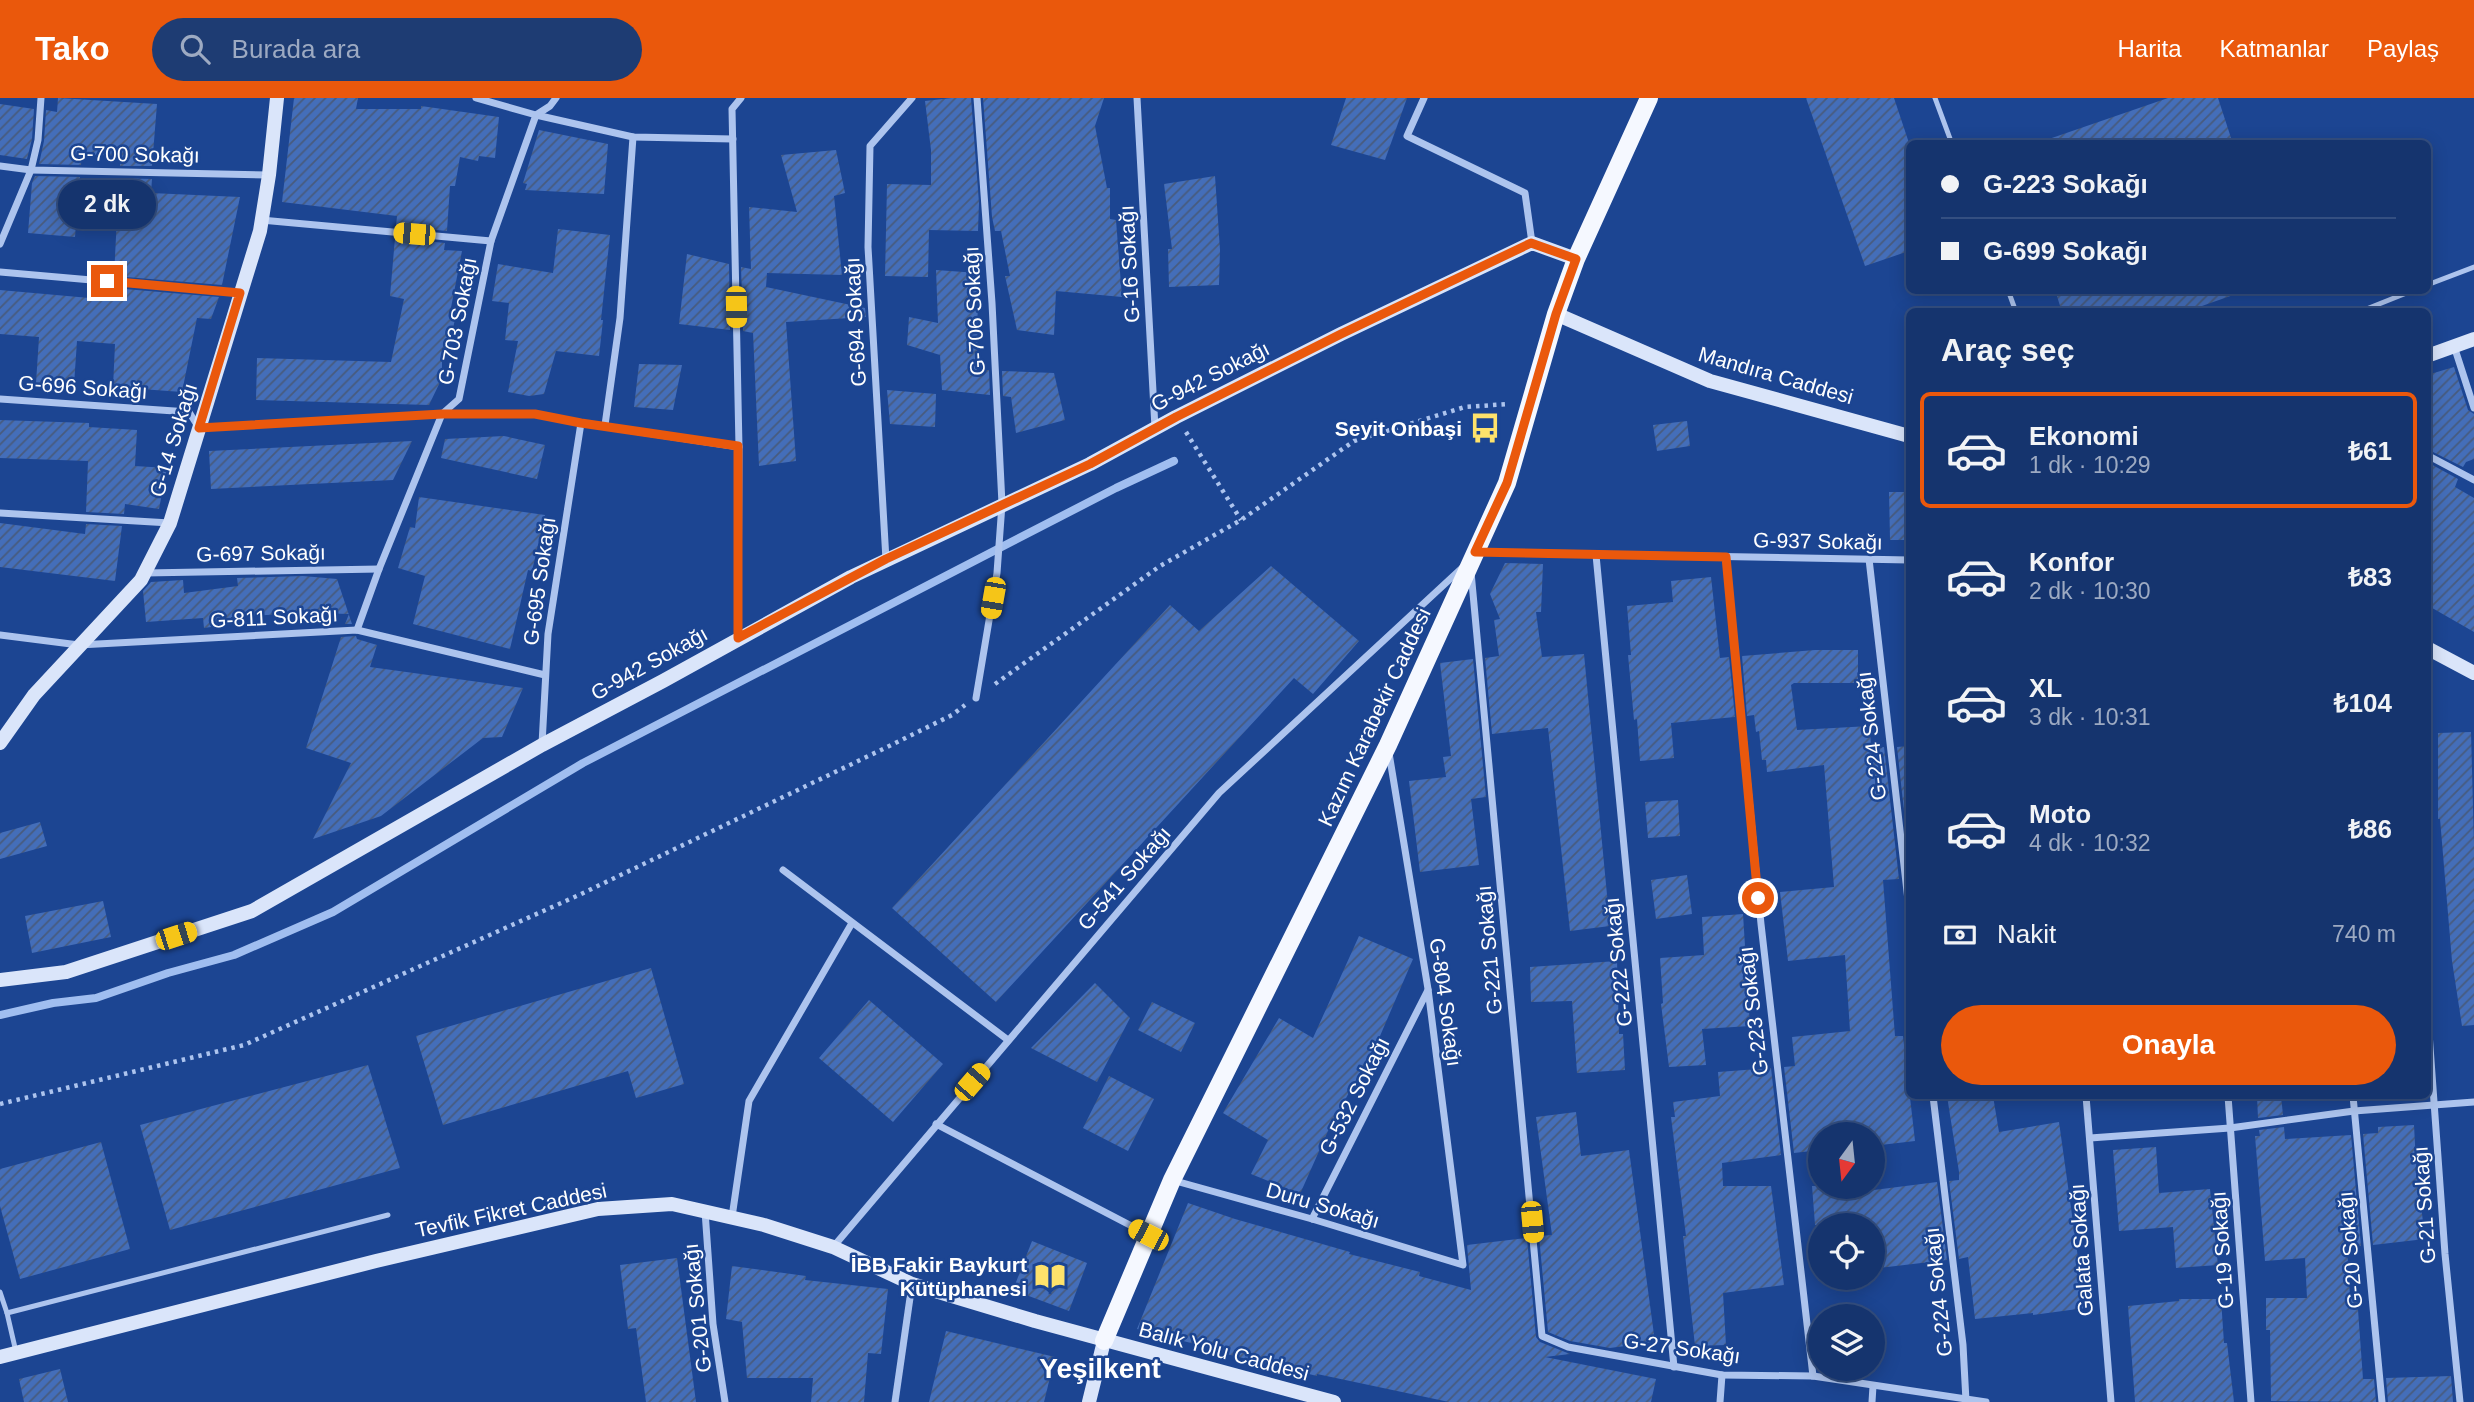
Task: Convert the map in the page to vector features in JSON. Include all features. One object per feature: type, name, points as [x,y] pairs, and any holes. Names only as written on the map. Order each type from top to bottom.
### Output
[{"type":"main road","name":"Kazım Karabekir Caddesi","points":[[1104,1341],[1172,1180],[1388,745],[1507,483],[1556,314],[1576,259],[1649,98]]},
{"type":"street","points":[[0,244],[31,170],[38,140],[41,98]]},
{"type":"street","name":"G-14 Sokağı","points":[[0,743],[34,695],[141,580],[170,523],[261,220],[277,98]]},
{"type":"street","points":[[476,98],[633,137],[733,139]]},
{"type":"street","name":"G-703 Sokağı","points":[[357,630],[442,414],[459,399],[491,241],[536,115],[550,106],[556,98]]},
{"type":"street","points":[[738,638],[738,446],[732,109],[741,98]]},
{"type":"street","name":"G-694 Sokağı","points":[[886,559],[868,247],[870,146],[912,98]]},
{"type":"street","name":"G-706 Sokağı","points":[[976,698],[997,573],[1002,504],[978,98]]},
{"type":"street","name":"G-16 Sokağı","points":[[1137,98],[1155,428]]},
{"type":"street","points":[[1424,98],[1408,136],[1525,193],[1531,243],[1576,259]]},
{"type":"street","points":[[606,425],[620,318],[633,137]]},
{"type":"street","name":"G-700 Sokağı","points":[[0,166],[31,170],[269,175]]},
{"type":"street","points":[[261,220],[491,241]]},
{"type":"street","name":"G-942 Sokağı","points":[[0,980],[66,972],[252,911],[542,745],[886,559],[1090,464],[1176,417],[1341,334],[1531,243]]},
{"type":"street","points":[[0,272],[240,293]]},
{"type":"street","name":"Mandıra Caddesi","points":[[1556,314],[1710,381],[1906,435]]},
{"type":"street","points":[[2431,355],[2474,339]]},
{"type":"street","points":[[2454,346],[2474,408]]},
{"type":"street","name":"G-696 Sokağı","points":[[0,399],[189,412],[199,428]]},
{"type":"street","points":[[199,428],[442,414],[535,414],[738,446]]},
{"type":"street","name":"G-695 Sokağı","points":[[542,745],[548,634],[581,423]]},
{"type":"street","points":[[2431,457],[2474,480]]},
{"type":"street","points":[[0,513],[170,523]]},
{"type":"street","name":"G-937 Sokağı","points":[[1473,556],[1596,555],[1906,560]]},
{"type":"street","name":"G-222 Sokağı","points":[[1596,555],[1674,1367]]},
{"type":"street","name":"G-541 Sokağı","points":[[833,1247],[1219,793],[1473,556]]},
{"type":"street","name":"G-221 Sokağı","points":[[1473,556],[1542,1336]]},
{"type":"street","name":"G-223 Sokağı","points":[[1726,557],[1760,924],[1808,1333]]},
{"type":"street","name":"G-224 Sokağı","points":[[1869,559],[1906,883]]},
{"type":"street","name":"G-697 Sokağı","points":[[145,573],[379,569]]},
{"type":"street","name":"G-811 Sokağı","points":[[0,635],[79,645],[357,630],[545,676]]},
{"type":"street","points":[[2431,650],[2474,673]]},
{"type":"street","name":"G-804 Sokağı","points":[[1388,745],[1428,989],[1463,1265]]},
{"type":"street","points":[[783,870],[1008,1040]]},
{"type":"street","points":[[732,1217],[749,1101],[852,923]]},
{"type":"street","name":"G-532 Sokağı","points":[[1312,1219],[1428,989]]},
{"type":"street","name":"G-21 Sokağı","points":[[2431,1062],[2445,1254],[2460,1402]]},
{"type":"street","name":"G-224 Sokağı","points":[[1933,1099],[1963,1345],[1966,1401]]},
{"type":"street","name":"Galata Sokağı","points":[[2086,1099],[2110,1402]]},
{"type":"street","name":"G-19 Sokağı","points":[[2228,1099],[2251,1402]]},
{"type":"street","name":"G-20 Sokağı","points":[[2353,1099],[2382,1402]]},
{"type":"street","points":[[2090,1138],[2230,1128],[2354,1111],[2474,1102]]},
{"type":"street","points":[[936,1124],[1148,1235]]},
{"type":"street","name":"Duru Sokağı","points":[[1172,1180],[1463,1265]]},
{"type":"street","name":"Tevfik Fikret Caddesi","points":[[0,1357],[376,1261],[598,1209],[672,1203],[764,1224],[833,1247],[912,1284],[1104,1341]]},
{"type":"street","name":"G-201 Sokağı","points":[[705,1211],[713,1324],[725,1402]]},
{"type":"street","points":[[895,1402],[912,1284]]},
{"type":"street","name":"G-27 Sokağı","points":[[1542,1336],[1568,1347],[1722,1375],[1808,1376]]},
{"type":"street","points":[[1089,1402],[1104,1341]]},
{"type":"street","name":"Balık Yolu Caddesi","points":[[1104,1341],[1334,1402]]},
{"type":"street","points":[[1720,1402],[1722,1375]]},
{"type":"street","name":"G-27 Sokağı","points":[[1843,1381],[1986,1402]]},
{"type":"street","points":[[1872,1402],[1873,1386]]},
{"type":"lane","points":[[1935,98],[1951,140]]},
{"type":"lane","points":[[2431,283],[2474,267]]},
{"type":"lane","points":[[2369,308],[2404,294]]},
{"type":"lane","points":[[7,1313],[388,1215]]},
{"type":"lane","points":[[0,1292],[16,1353]]},
{"type":"path","points":[[0,1104],[244,1045],[579,895],[952,715],[1160,566],[1241,520],[1353,441],[1465,407],[1530,402]]},
{"type":"path","points":[[1176,417],[1241,520]]},
{"type":"building","points":[[58,98],[157,104],[152,166],[120,166],[120,156],[82,154],[81,165],[39,164],[46,110],[57,112]]},
{"type":"building","points":[[294,98],[358,98],[356,109],[421,109],[421,106],[499,117],[495,158],[479,156],[478,161],[460,157],[455,186],[450,186],[447,231],[396,226],[397,216],[282,202]]},
{"type":"building","points":[[971,98],[979,203],[978,231],[929,230],[928,277],[885,276],[887,184],[931,185],[931,150],[925,101]]},
{"type":"building","points":[[983,98],[1104,98],[1095,126],[1107,188],[1110,188],[1110,219],[1116,220],[1122,297],[1056,291],[1054,335],[1017,330],[1005,276],[1010,276],[1001,231],[995,231],[992,217]]},
{"type":"building","points":[[1346,98],[1407,98],[1385,160],[1331,145]]},
{"type":"building","points":[[1806,98],[1894,98],[1908,140],[1906,252],[1865,266]]},
{"type":"building","points":[[2168,98],[2218,98],[2232,140],[2046,140]]},
{"type":"building","points":[[0,104],[34,109],[32,139],[27,159],[0,155]]},
{"type":"building","points":[[539,130],[608,144],[604,194],[525,190],[527,184],[523,183]]},
{"type":"building","points":[[836,150],[845,193],[834,196],[842,275],[767,273],[766,287],[865,308],[866,317],[786,322],[796,461],[759,466],[753,333],[743,331],[741,267],[751,269],[749,207],[797,212],[781,155]]},
{"type":"building","points":[[35,176],[80,177],[75,237],[28,233],[32,183]]},
{"type":"building","points":[[1215,176],[1220,250],[1219,285],[1169,287],[1168,249],[1172,249],[1164,184]]},
{"type":"building","points":[[119,178],[152,179],[151,193],[240,197],[222,285],[114,276]]},
{"type":"building","points":[[558,229],[610,235],[599,356],[556,351],[544,394],[529,396],[508,392],[518,341],[505,340],[509,303],[492,301],[498,264],[553,273]]},
{"type":"building","points":[[395,238],[445,243],[444,250],[462,251],[449,318],[455,319],[447,358],[442,357],[442,378],[429,405],[256,400],[257,358],[391,362],[404,299],[390,296]]},
{"type":"building","points":[[687,254],[729,264],[730,330],[679,324]]},
{"type":"building","points":[[936,270],[978,273],[977,370],[989,370],[990,395],[942,390],[940,355],[907,345],[909,317],[938,323]]},
{"type":"building","points":[[113,288],[219,297],[211,319],[197,318],[182,392],[113,387],[115,344],[77,341],[74,385],[36,383],[39,337],[0,334],[0,290],[112,300]]},
{"type":"building","points":[[2056,294],[2236,294],[2196,308],[2061,308]]},
{"type":"building","points":[[639,364],[682,365],[673,410],[634,407]]},
{"type":"building","points":[[2454,367],[2468,410],[2474,414],[2474,459],[2466,462],[2463,467],[2431,451],[2431,374]]},
{"type":"building","points":[[1002,371],[1054,373],[1065,420],[1016,433],[1011,397],[1003,396]]},
{"type":"building","points":[[887,390],[936,394],[935,427],[890,424]]},
{"type":"building","points":[[0,420],[89,423],[89,427],[137,430],[135,466],[167,468],[159,509],[125,504],[124,514],[86,512],[88,461],[0,458]]},
{"type":"building","points":[[1687,421],[1690,446],[1657,451],[1653,425]]},
{"type":"building","points":[[504,436],[545,445],[537,479],[441,458],[445,439]]},
{"type":"building","points":[[412,441],[393,480],[211,489],[209,451]]},
{"type":"building","points":[[2431,464],[2458,479],[2455,487],[2474,498],[2474,632],[2431,607]]},
{"type":"building","points":[[1889,492],[1906,492],[1906,540],[1890,540]]},
{"type":"building","points":[[419,497],[545,515],[532,571],[528,570],[510,649],[413,624],[425,576],[398,568],[410,527],[415,528]]},
{"type":"building","points":[[0,523],[85,534],[86,524],[122,526],[115,581],[0,567]]},
{"type":"building","points":[[1505,563],[1543,564],[1541,612],[1536,612],[1542,657],[1584,654],[1610,926],[1570,931],[1548,728],[1492,734],[1485,658],[1499,656],[1494,620],[1500,619],[1490,594]]},
{"type":"building","points":[[1271,566],[1359,641],[1313,694],[1294,678],[996,1002],[892,908],[1170,605],[1199,631]]},
{"type":"building","points":[[303,576],[337,579],[349,614],[283,612],[284,614],[231,617],[232,624],[204,628],[203,618],[146,622],[143,591],[151,582],[183,580],[184,593],[238,586],[237,578]]},
{"type":"building","points":[[1711,577],[1720,658],[1729,657],[1735,717],[1671,723],[1674,758],[1640,761],[1628,655],[1631,655],[1627,606],[1673,602],[1671,581]]},
{"type":"building","points":[[349,614],[352,624],[345,624]]},
{"type":"building","points":[[356,636],[357,639],[377,645],[370,667],[523,688],[502,737],[483,738],[381,816],[313,839],[351,763],[306,748],[341,637]]},
{"type":"building","points":[[1815,650],[1858,650],[1858,683],[1791,685],[1797,730],[1870,726],[1871,748],[1884,747],[1899,879],[1883,880],[1895,1036],[1903,1036],[1906,1099],[1910,1099],[1915,1141],[1885,1144],[1885,1122],[1808,1122],[1808,1151],[1794,1153],[1784,1067],[1795,1066],[1792,1037],[1850,1031],[1845,955],[1788,961],[1780,892],[1834,887],[1824,765],[1767,772],[1766,760],[1762,760],[1759,731],[1756,732],[1754,715],[1747,716],[1742,656]]},
{"type":"building","points":[[1473,659],[1486,797],[1471,799],[1479,865],[1420,872],[1409,781],[1446,777],[1443,757],[1451,756],[1440,663]]},
{"type":"building","points":[[2471,732],[2474,1025],[2462,1026],[2452,961],[2438,819],[2438,733]]},
{"type":"building","points":[[1906,746],[1906,830],[1897,747]]},
{"type":"building","points":[[1678,800],[1680,836],[1648,838],[1645,802]]},
{"type":"building","points":[[40,822],[47,846],[0,859],[0,833]]},
{"type":"building","points":[[1687,875],[1692,914],[1656,919],[1651,880]]},
{"type":"building","points":[[103,901],[111,937],[32,953],[25,916]]},
{"type":"building","points":[[1743,914],[1750,1026],[1702,1029],[1706,1065],[1669,1067],[1661,1004],[1660,958],[1704,955],[1702,917]]},
{"type":"building","points":[[1359,936],[1413,959],[1380,1036],[1328,1131],[1300,1194],[1251,1174],[1268,1140],[1223,1113],[1279,1018],[1313,1038]]},
{"type":"building","points":[[1617,961],[1619,1034],[1623,1034],[1625,1070],[1577,1073],[1572,1001],[1531,1002],[1530,967]]},
{"type":"building","points":[[651,968],[684,1084],[636,1098],[628,1071],[443,1125],[416,1036]]},
{"type":"building","points":[[1095,983],[1130,1018],[1097,1082],[1031,1048]]},
{"type":"building","points":[[869,1000],[943,1064],[893,1122],[819,1058]]},
{"type":"building","points":[[1152,1002],[1195,1023],[1181,1052],[1138,1030]]},
{"type":"building","points":[[368,1065],[400,1168],[170,1230],[140,1125]]},
{"type":"building","points":[[1771,1068],[1781,1155],[1722,1163],[1723,1186],[1771,1186],[1784,1285],[1723,1293],[1726,1345],[1695,1346],[1683,1236],[1686,1236],[1671,1117],[1675,1117],[1673,1102],[1720,1096],[1718,1072]]},
{"type":"building","points":[[1109,1076],[1154,1099],[1128,1151],[1083,1128]]},
{"type":"building","points":[[1947,1099],[1994,1099],[1999,1132],[2059,1122],[2085,1308],[1975,1319],[1968,1257],[1959,1259],[1949,1181],[1959,1180]]},
{"type":"building","points":[[2257,1099],[2281,1099],[2283,1115],[2258,1118]]},
{"type":"building","points":[[1576,1112],[1581,1156],[1629,1150],[1655,1342],[1610,1348],[1570,1341],[1548,1332],[1539,1236],[1552,1235],[1536,1117]]},
{"type":"building","points":[[2414,1125],[2425,1239],[2373,1245],[2363,1134],[2378,1133],[2378,1127]]},
{"type":"building","points":[[2284,1127],[2285,1139],[2351,1135],[2361,1246],[2347,1248],[2350,1297],[2357,1296],[2363,1379],[2374,1379],[2376,1402],[2271,1401],[2270,1330],[2266,1330],[2266,1298],[2307,1298],[2305,1258],[2265,1261],[2255,1136],[2260,1136],[2259,1130]]},
{"type":"building","points":[[101,1142],[130,1249],[20,1279],[0,1206],[0,1169]]},
{"type":"building","points":[[2156,1147],[2159,1193],[2210,1189],[2218,1265],[2176,1268],[2173,1227],[2119,1231],[2113,1150]]},
{"type":"building","points":[[1937,1182],[1947,1260],[1885,1267],[1885,1213],[1814,1213],[1813,1199],[1885,1199],[1885,1189]]},
{"type":"building","points":[[1188,1203],[1350,1252],[1349,1254],[1420,1272],[1419,1276],[1471,1290],[1467,1245],[1527,1238],[1536,1337],[1540,1342],[1570,1354],[1545,1357],[1656,1379],[1651,1402],[1449,1402],[1317,1376],[1137,1329]]},
{"type":"building","name":"İBB Fakir Baykurt Kütüphanesi","points":[[1032,1241],[1087,1263],[1069,1311],[1013,1290]]},
{"type":"building","points":[[677,1258],[696,1402],[646,1402],[636,1328],[628,1329],[620,1265]]},
{"type":"building","points":[[732,1266],[806,1276],[805,1280],[888,1289],[881,1354],[868,1353],[864,1402],[811,1402],[813,1378],[747,1378],[742,1322],[726,1319]]},
{"type":"building","points":[[2179,1299],[2221,1299],[2224,1343],[2227,1343],[2234,1402],[2135,1402],[2128,1306]]},
{"type":"building","points":[[946,1331],[1055,1357],[1044,1402],[929,1402]]},
{"type":"building","points":[[60,1369],[68,1402],[24,1402],[19,1379]]},
{"type":"building","points":[[2451,1376],[2453,1402],[2388,1402],[2386,1378]]},
{"type":"waterway","points":[[0,1015],[53,1003],[96,998],[168,973],[234,955],[333,912],[583,763],[1116,488],[1174,461]]},
{"type":"place","name":"Seyit Onbaşi","points":[[1485,428]]},
{"type":"place","name":"İBB Fakir Baykurt Kütüphanesi","points":[[1050,1276]]},
{"type":"district","name":"Yeşilkent","points":[[1100,1368]]},
{"type":"route","points":[[107,281],[240,293],[199,428],[442,414],[535,414],[738,446],[738,638],[886,559],[1090,464],[1176,417],[1341,334],[1531,243],[1576,259],[1556,314],[1507,483],[1475,552],[1726,557],[1758,898]]}]
